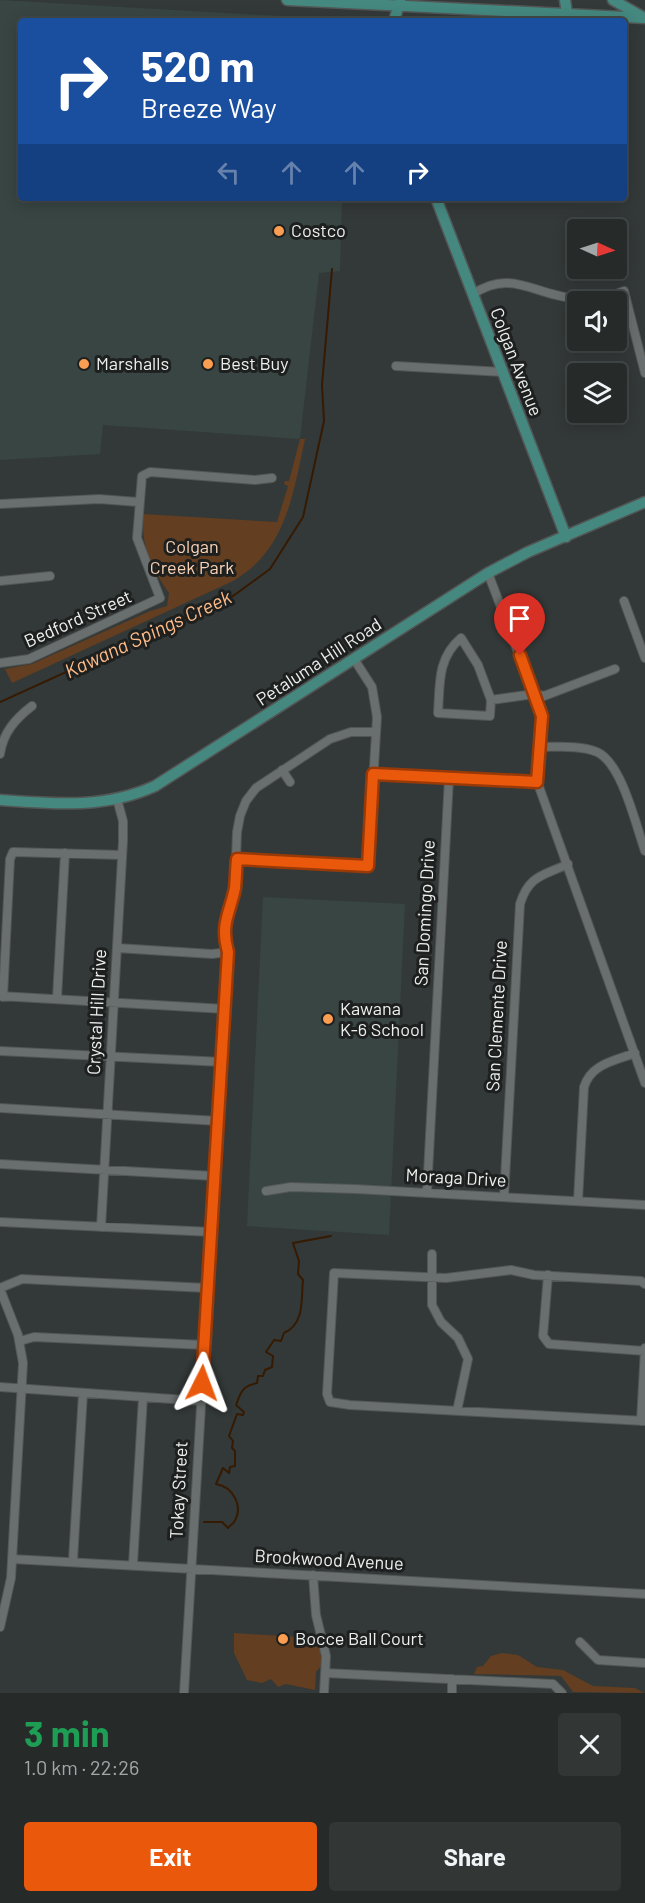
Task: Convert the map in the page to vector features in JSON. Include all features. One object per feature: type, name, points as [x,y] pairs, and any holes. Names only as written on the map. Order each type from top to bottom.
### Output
[{"type":"main road","points":[[287,0],[400,2],[645,18]]},
{"type":"main road","points":[[565,0],[567,14]]},
{"type":"main road","points":[[613,0],[645,18]]},
{"type":"main road","points":[[395,18],[400,2]]},
{"type":"main road","name":"Colgan Avenue","points":[[437,201],[566,537]]},
{"type":"main road","name":"Petaluma Hill Road","points":[[0,800],[73,804],[117,799],[166,780],[488,573],[528,552],[645,502]]},
{"type":"street","points":[[473,294],[483,288],[505,283],[521,283],[556,295],[577,298],[610,297],[624,291],[645,373]]},
{"type":"street","points":[[396,366],[503,372]]},
{"type":"street","name":"Bedford Street","points":[[0,663],[29,659],[157,602],[160,594],[143,560],[137,538],[138,502],[142,476],[150,472],[255,480],[272,478]]},
{"type":"street","points":[[0,504],[99,499],[138,502]]},
{"type":"street","points":[[488,573],[542,716],[537,782],[645,1083]]},
{"type":"street","points":[[0,581],[50,576]]},
{"type":"street","points":[[624,601],[645,658]]},
{"type":"street","points":[[461,638],[478,664],[491,700],[490,717],[438,713],[443,660],[451,646],[461,638]]},
{"type":"street","points":[[237,859],[368,866],[377,710],[372,687],[354,659]]},
{"type":"street","points":[[491,700],[534,694],[544,696],[615,669]]},
{"type":"street","points":[[0,754],[4,737],[12,725],[32,706]]},
{"type":"street","name":"Tokay Street","points":[[184,1693],[225,1009],[228,952],[224,938],[235,886],[240,816],[246,801],[256,788],[282,770],[340,734],[375,732]]},
{"type":"street","points":[[541,747],[583,748],[598,753],[610,762],[620,780],[645,851]]},
{"type":"street","points":[[282,770],[290,782]]},
{"type":"street","points":[[373,774],[537,782]]},
{"type":"street","name":"San Domingo Drive","points":[[427,1192],[449,778]]},
{"type":"street","name":"Crystal Hill Drive","points":[[101,1227],[122,855],[123,821],[117,799]]},
{"type":"street","points":[[122,855],[20,850],[11,855],[1,997],[57,998],[225,1009]]},
{"type":"street","points":[[57,998],[64,853]]},
{"type":"street","name":"San Clemente Drive","points":[[504,1197],[520,904],[525,888],[535,878],[568,864]]},
{"type":"street","points":[[117,948],[212,954],[228,952]]},
{"type":"street","points":[[0,1051],[222,1062]]},
{"type":"street","points":[[578,1201],[587,1078],[602,1065],[635,1053]]},
{"type":"street","points":[[0,1108],[218,1121]]},
{"type":"street","points":[[0,1164],[214,1176]]},
{"type":"street","name":"Moraga Drive","points":[[266,1191],[303,1187],[645,1205]]},
{"type":"street","points":[[0,1222],[212,1232]]},
{"type":"street","points":[[432,1254],[430,1277],[432,1305],[441,1322],[458,1338],[468,1359],[457,1411]]},
{"type":"street","points":[[548,1275],[543,1336],[549,1344],[645,1349],[643,1421],[330,1402],[327,1394],[334,1274],[456,1278],[512,1270],[548,1275],[641,1281],[645,1284]]},
{"type":"street","points":[[0,1627],[8,1600],[12,1558],[23,1363],[20,1341],[0,1288],[22,1279],[207,1288]]},
{"type":"street","points":[[20,1341],[34,1337],[204,1345]]},
{"type":"street","points":[[0,1387],[201,1401]]},
{"type":"street","points":[[73,1560],[83,1393]]},
{"type":"street","points":[[133,1564],[143,1397]]},
{"type":"street","name":"Brookwood Avenue","points":[[12,1558],[645,1594]]},
{"type":"street","points":[[313,1575],[316,1615],[324,1642],[324,1693]]},
{"type":"street","points":[[580,1642],[598,1660],[645,1663]]},
{"type":"street","points":[[325,1673],[553,1684],[562,1693]]},
{"type":"street","points":[[452,1679],[452,1693]]},
{"type":"shaded area","points":[[0,0],[314,18],[18,18],[18,201],[342,201],[340,271],[319,273],[300,439],[103,425],[100,454],[0,460]]},
{"type":"shaded area","name":"Kawana K-6 School","points":[[263,897],[405,904],[389,1235],[247,1226]]},
{"type":"green space","name":"Colgan Creek Park","points":[[300,439],[305,439],[291,500],[284,519],[265,554],[251,569],[233,581],[12,683],[5,669],[32,664],[150,611],[167,606],[169,593],[149,556],[144,536],[143,514],[277,522],[288,486],[284,484],[285,481],[289,481]]},
{"type":"green space","points":[[234,1633],[298,1637],[308,1646],[316,1645],[320,1652],[321,1666],[316,1672],[315,1690],[286,1684],[278,1687],[271,1679],[262,1683],[247,1680],[234,1653]]},
{"type":"green space","points":[[502,1653],[518,1655],[537,1667],[563,1670],[593,1686],[635,1688],[644,1693],[573,1692],[561,1676],[474,1674],[477,1667],[483,1666],[491,1656]]},
{"type":"waterway","name":"Kawana Spings Creek","points":[[0,702],[233,596],[270,569],[303,517],[324,421],[322,385],[332,269]]},
{"type":"waterway","points":[[204,1522],[222,1522],[228,1528],[237,1516],[237,1504],[232,1493],[216,1484],[223,1468],[229,1473],[230,1467],[235,1466],[235,1451],[232,1448],[233,1441],[229,1436],[237,1414],[243,1415],[244,1412],[236,1405],[239,1396],[243,1390],[257,1383],[258,1376],[263,1376],[265,1370],[272,1367],[273,1356],[266,1352],[274,1340],[281,1341],[284,1333],[296,1324],[299,1317],[303,1280],[298,1274],[299,1261],[293,1243],[331,1236]]},
{"type":"place","name":"Costco","points":[[279,231]]},
{"type":"place","name":"Marshalls","points":[[84,364]]},
{"type":"place","name":"Best Buy","points":[[208,364]]},
{"type":"place","name":"Kawana K-6 School","points":[[328,1019]]},
{"type":"place","name":"Bocce Ball Court","points":[[283,1639]]},
{"type":"route","points":[[202,1383],[228,952],[224,938],[226,913],[235,886],[237,859],[368,866],[373,774],[537,782],[542,716],[520,655]]}]
